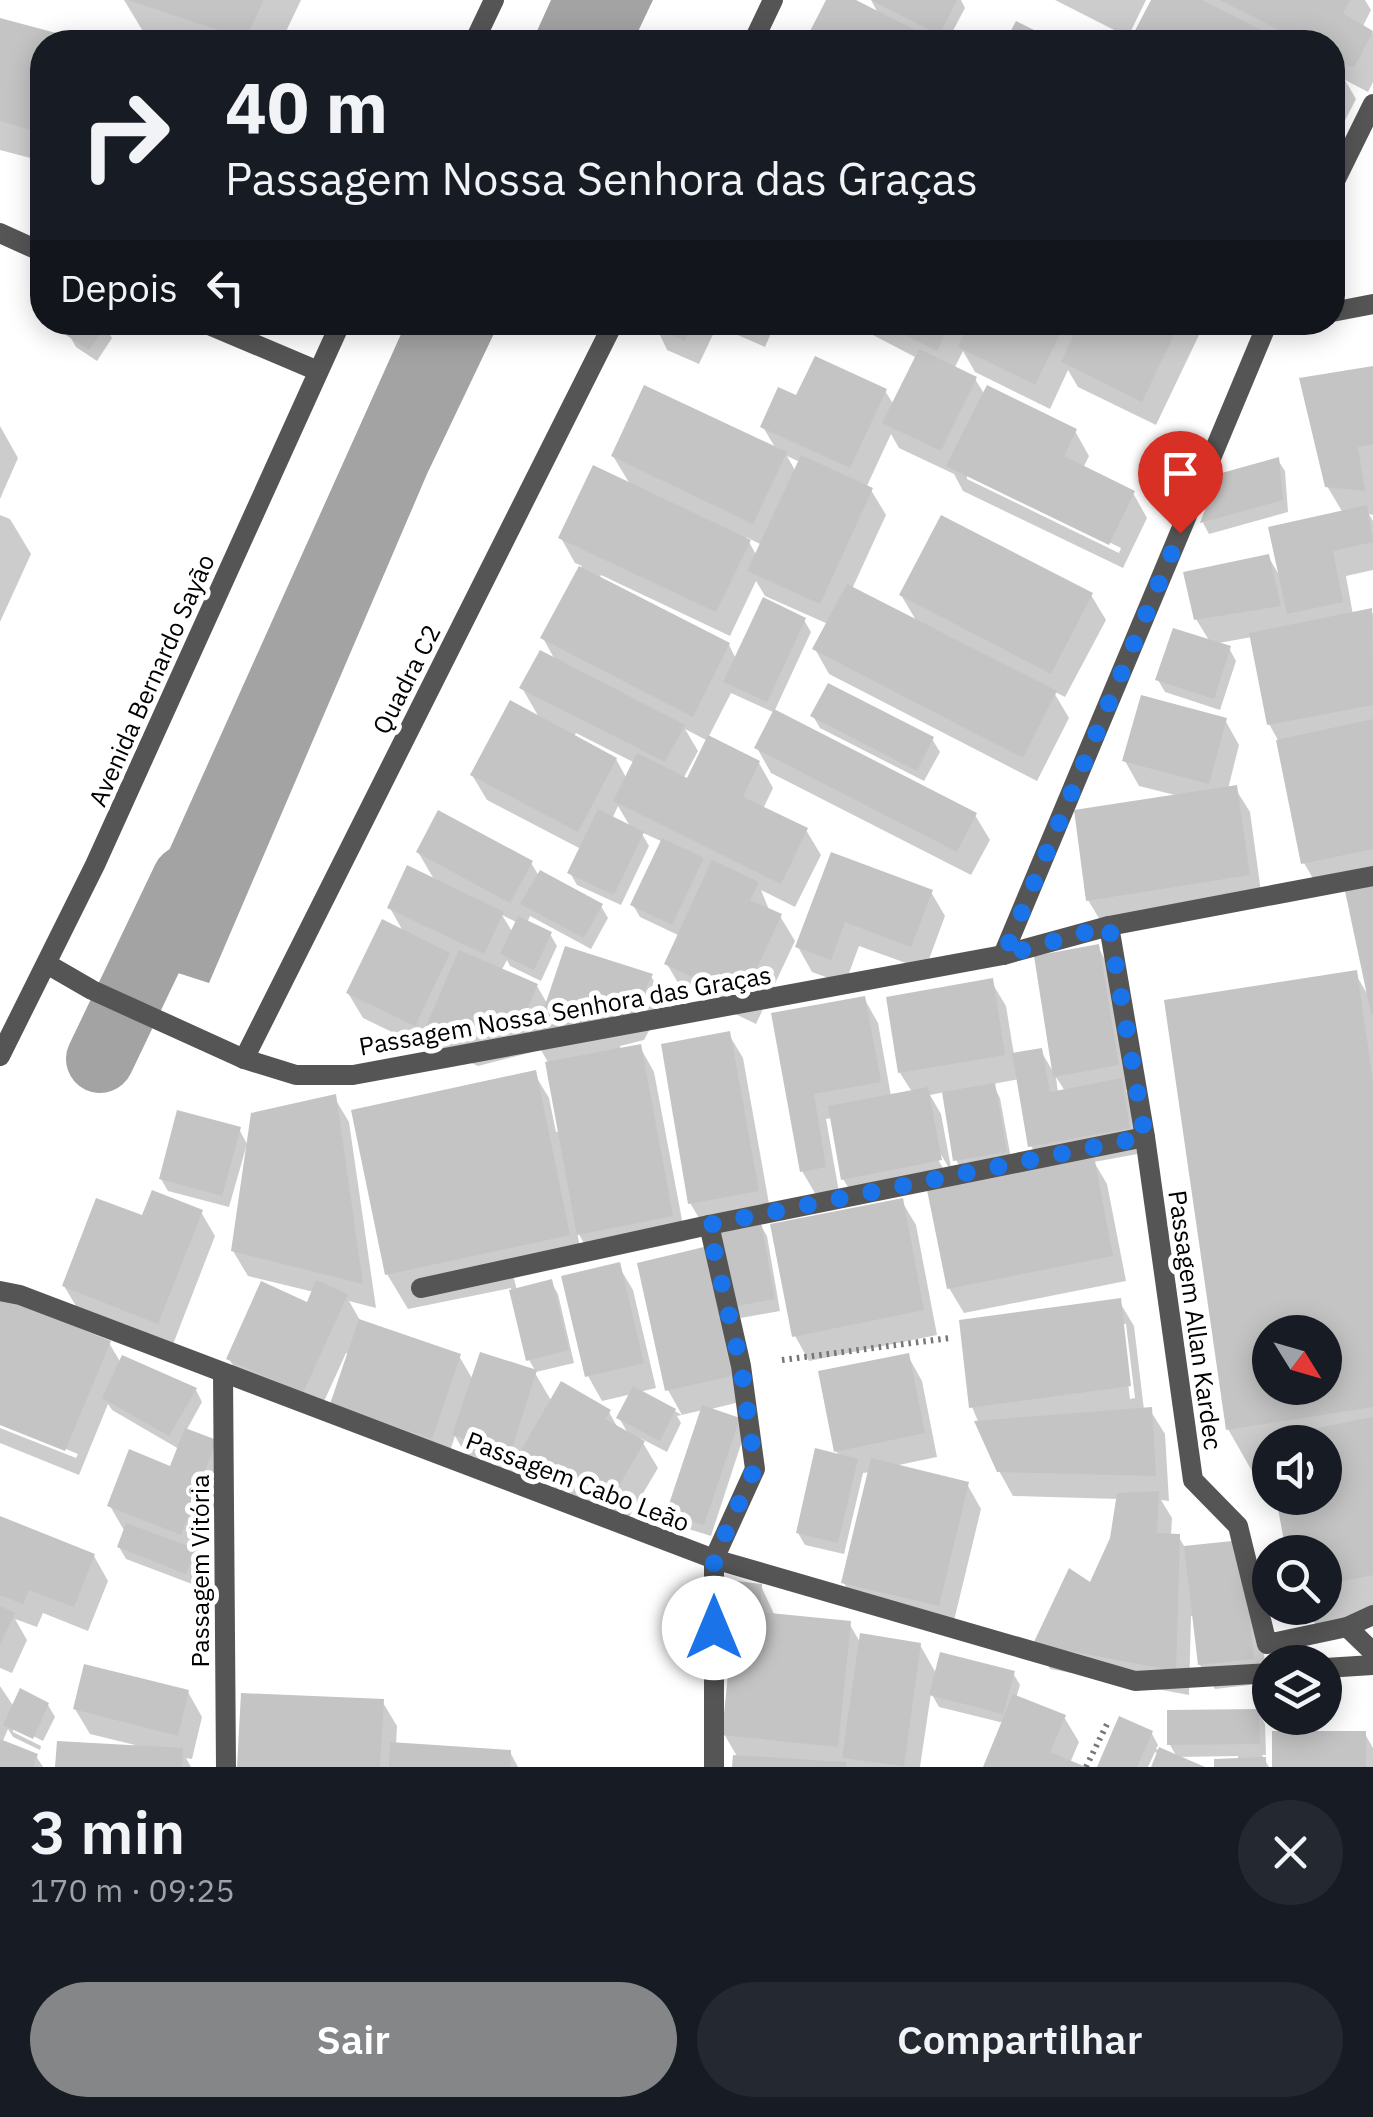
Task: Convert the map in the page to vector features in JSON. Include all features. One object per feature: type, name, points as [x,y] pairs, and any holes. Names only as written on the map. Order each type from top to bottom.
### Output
[{"type":"street","points":[[480,30],[494,0]]},
{"type":"street","points":[[759,30],[773,0]]},
{"type":"street","points":[[1345,161],[1373,104]]},
{"type":"street","points":[[0,233],[30,247]]},
{"type":"street","points":[[1345,309],[1373,304]]},
{"type":"street","points":[[233,335],[318,370]]},
{"type":"street","name":"Avenida Bernardo Sayão","points":[[0,1056],[47,964],[335,335]]},
{"type":"street","name":"Quadra C2","points":[[244,1059],[607,335]]},
{"type":"street","points":[[1004,955],[1263,335]]},
{"type":"street","name":"Passagem Nossa Senhora das Graças","points":[[47,964],[92,990],[244,1059],[296,1075],[353,1075],[1004,955],[1109,926],[1373,876]]},
{"type":"street","name":"Passagem Allan Kardec","points":[[1109,926],[1145,1137],[1194,1480],[1238,1526],[1267,1644],[1347,1627]]},
{"type":"street","points":[[421,1288],[708,1225],[1145,1137]]},
{"type":"street","points":[[708,1225],[741,1366],[755,1468],[714,1559],[714,1767]]},
{"type":"street","name":"Passagem Cabo Leão","points":[[10,1293],[714,1559],[1135,1682],[1252,1673]]},
{"type":"street","name":"Passagem Vitória","points":[[223,1374],[226,1767]]},
{"type":"street","points":[[1373,1615],[1347,1627],[1373,1652]]},
{"type":"street","points":[[1342,1667],[1373,1665]]},
{"type":"path","points":[[741,1366],[950,1338]]},
{"type":"shaded area","points":[[551,0],[653,0],[639,30],[537,30]]},
{"type":"shaded area","points":[[401,335],[493,335],[427,474],[209,983],[122,955]]},
{"type":"building","points":[[128,0],[264,0],[249,30],[218,30]]},
{"type":"building","points":[[826,0],[856,0],[915,30],[811,30]]},
{"type":"building","points":[[871,0],[957,0],[942,30],[929,30]]},
{"type":"building","points":[[1151,0],[1202,0],[1261,30],[1135,30]]},
{"type":"building","points":[[1219,0],[1350,0],[1343,13],[1373,31],[1354,68],[1345,64],[1345,30],[1279,30]]},
{"type":"building","points":[[0,18],[45,30],[30,30],[30,130],[0,121]]},
{"type":"building","points":[[1016,21],[1034,30],[1011,30]]},
{"type":"building","points":[[66,335],[99,335],[89,350]]},
{"type":"building","points":[[905,335],[945,335],[937,351]]},
{"type":"building","points":[[964,335],[1060,335],[1035,385],[958,347]]},
{"type":"building","points":[[1074,335],[1174,335],[1142,402],[1061,362]]},
{"type":"building","points":[[919,349],[977,377],[941,451],[882,423]]},
{"type":"building","points":[[815,356],[887,389],[850,468],[760,427],[778,387],[796,395]]},
{"type":"building","points":[[1373,366],[1373,444],[1358,447],[1365,491],[1325,487],[1299,378]]},
{"type":"building","points":[[644,385],[787,452],[753,524],[611,456]]},
{"type":"building","points":[[987,385],[1077,429],[1064,456],[1135,491],[1109,545],[946,466]]},
{"type":"building","points":[[801,455],[873,488],[820,604],[747,571]]},
{"type":"building","points":[[1279,457],[1283,500],[1200,523],[1218,474]]},
{"type":"building","points":[[593,465],[751,540],[716,612],[558,538]]},
{"type":"building","points":[[1367,505],[1373,542],[1333,551],[1343,602],[1287,614],[1268,527]]},
{"type":"building","points":[[941,515],[1093,593],[1051,674],[899,595]]},
{"type":"building","points":[[1269,554],[1281,606],[1194,620],[1183,572]]},
{"type":"building","points":[[579,566],[730,643],[693,717],[540,638]]},
{"type":"building","points":[[847,584],[1057,691],[1023,758],[812,649]]},
{"type":"building","points":[[763,597],[806,618],[767,702],[723,682]]},
{"type":"building","points":[[1372,608],[1373,705],[1267,725],[1249,633]]},
{"type":"building","points":[[1173,628],[1231,646],[1214,699],[1155,680]]},
{"type":"building","points":[[540,650],[685,725],[665,762],[519,688]]},
{"type":"building","points":[[828,683],[934,737],[917,771],[810,716]]},
{"type":"building","points":[[1141,695],[1227,718],[1209,784],[1122,761]]},
{"type":"building","points":[[510,700],[617,758],[578,832],[470,775]]},
{"type":"building","points":[[774,709],[977,813],[957,852],[754,748]]},
{"type":"building","points":[[1373,719],[1373,849],[1301,864],[1276,740]]},
{"type":"building","points":[[708,735],[760,761],[743,797],[808,828],[781,884],[613,801],[637,753],[687,778]]},
{"type":"building","points":[[1237,785],[1250,875],[1086,901],[1074,810]]},
{"type":"building","points":[[598,809],[644,832],[614,895],[567,873]]},
{"type":"building","points":[[438,810],[533,861],[510,903],[416,852]]},
{"type":"building","points":[[662,838],[704,858],[672,925],[630,905]]},
{"type":"building","points":[[831,852],[933,890],[911,947],[845,922],[831,960],[795,947]]},
{"type":"building","points":[[712,860],[759,882],[750,900],[782,914],[742,1000],[664,964]]},
{"type":"building","points":[[407,865],[504,912],[484,954],[387,908]]},
{"type":"building","points":[[540,870],[603,904],[584,938],[520,904]]},
{"type":"building","points":[[1373,885],[1373,1014],[1371,1014],[1345,891]]},
{"type":"building","points":[[518,916],[552,932],[534,970],[500,954]]},
{"type":"building","points":[[382,919],[450,953],[415,1026],[346,993]]},
{"type":"building","points":[[1099,944],[1119,1065],[1053,1077],[1034,956]]},
{"type":"building","points":[[565,946],[653,974],[631,1016],[533,1041]]},
{"type":"building","points":[[459,950],[538,984],[519,1028],[462,1042],[426,1026]]},
{"type":"building","points":[[1357,970],[1373,1082],[1373,1407],[1226,1430],[1164,1000]]},
{"type":"building","points":[[993,978],[1005,1055],[898,1073],[886,997]]},
{"type":"building","points":[[865,996],[881,1082],[814,1094],[826,1167],[800,1172],[771,1013]]},
{"type":"building","points":[[730,1031],[759,1191],[688,1204],[661,1044]]},
{"type":"building","points":[[641,1044],[673,1216],[577,1235],[545,1062]]},
{"type":"building","points":[[1042,1048],[1050,1092],[1122,1078],[1130,1128],[1028,1147],[1012,1053]]},
{"type":"building","points":[[536,1070],[570,1235],[385,1275],[351,1110]]},
{"type":"building","points":[[995,1083],[1007,1152],[953,1161],[942,1092]]},
{"type":"building","points":[[928,1087],[942,1160],[841,1180],[828,1106]]},
{"type":"building","points":[[336,1094],[363,1284],[231,1251],[251,1113]]},
{"type":"building","points":[[177,1110],[241,1127],[222,1196],[159,1179]]},
{"type":"building","points":[[1094,1156],[1113,1256],[947,1289],[927,1190]]},
{"type":"building","points":[[152,1190],[203,1210],[158,1324],[62,1286],[96,1198],[142,1215]]},
{"type":"building","points":[[903,1198],[924,1310],[792,1337],[770,1224]]},
{"type":"building","points":[[761,1221],[775,1299],[731,1307],[718,1230]]},
{"type":"building","points":[[704,1247],[732,1376],[665,1391],[637,1263]]},
{"type":"building","points":[[620,1262],[644,1363],[585,1377],[561,1276]]},
{"type":"building","points":[[552,1279],[569,1350],[526,1361],[509,1290]]},
{"type":"building","points":[[316,1280],[348,1294],[303,1393],[226,1359],[261,1281],[307,1302]]},
{"type":"building","points":[[0,1296],[111,1341],[65,1451],[0,1425]]},
{"type":"building","points":[[1121,1298],[1131,1386],[969,1408],[959,1320]]},
{"type":"building","points":[[359,1319],[461,1354],[432,1439],[330,1404]]},
{"type":"building","points":[[480,1352],[537,1370],[510,1454],[452,1435]]},
{"type":"building","points":[[909,1353],[925,1433],[834,1452],[818,1371]]},
{"type":"building","points":[[122,1355],[197,1388],[169,1436],[102,1398]]},
{"type":"building","points":[[561,1381],[611,1410],[605,1419],[645,1441],[609,1503],[520,1452]]},
{"type":"building","points":[[633,1386],[676,1409],[660,1441],[616,1418]]},
{"type":"building","points":[[702,1405],[740,1418],[704,1525],[666,1513]]},
{"type":"building","points":[[1152,1407],[1156,1476],[997,1472],[974,1421]]},
{"type":"building","points":[[1373,1417],[1373,1575],[1342,1581],[1342,1535],[1283,1535],[1279,1515],[1342,1515],[1342,1425],[1332,1425]]},
{"type":"building","points":[[185,1428],[217,1440],[181,1535],[107,1506],[129,1449],[170,1466]]},
{"type":"building","points":[[815,1448],[858,1459],[838,1543],[796,1533]]},
{"type":"building","points":[[871,1458],[969,1482],[939,1606],[841,1583]]},
{"type":"building","points":[[1159,1491],[1157,1533],[1180,1534],[1176,1671],[1033,1644],[1069,1568],[1090,1582],[1110,1538],[1117,1493]]},
{"type":"building","points":[[0,1516],[95,1554],[74,1607],[29,1590],[23,1604],[0,1595]]},
{"type":"building","points":[[126,1523],[196,1549],[186,1574],[117,1547]]},
{"type":"building","points":[[1242,1540],[1252,1659],[1198,1665],[1184,1546]]},
{"type":"building","points":[[737,1581],[762,1584],[760,1612],[851,1621],[838,1747],[722,1735]]},
{"type":"building","points":[[0,1606],[15,1613],[0,1645]]},
{"type":"building","points":[[860,1633],[921,1643],[904,1766],[842,1758]]},
{"type":"building","points":[[940,1652],[1015,1671],[1003,1714],[929,1695]]},
{"type":"building","points":[[84,1664],[189,1690],[178,1736],[73,1709]]},
{"type":"building","points":[[20,1688],[49,1703],[33,1739],[3,1725]]},
{"type":"building","points":[[241,1693],[384,1699],[380,1767],[237,1767]]},
{"type":"building","points":[[1013,1694],[1066,1715],[1050,1752],[1086,1767],[983,1767]]},
{"type":"building","points":[[1252,1709],[1252,1735],[1260,1735],[1260,1744],[1167,1745],[1167,1710]]},
{"type":"building","points":[[1119,1716],[1153,1731],[1137,1767],[1097,1767]]},
{"type":"building","points":[[1366,1731],[1366,1767],[1272,1767],[1272,1735]]},
{"type":"building","points":[[0,1739],[38,1754],[33,1767],[0,1767]]},
{"type":"building","points":[[57,1741],[183,1748],[182,1767],[55,1767]]},
{"type":"building","points":[[390,1742],[511,1750],[510,1767],[389,1767]]},
{"type":"building","points":[[1159,1747],[1205,1767],[1151,1767]]},
{"type":"building","points":[[733,1755],[846,1762],[846,1767],[732,1767]]},
{"type":"building","points":[[1266,1757],[1266,1767],[1214,1767],[1214,1759]]},
{"type":"waterway","points":[[100,1059],[186,879]]},
{"type":"route","points":[[714,1628],[714,1559],[755,1468],[741,1366],[708,1225],[1145,1137],[1109,926],[1004,955],[1180,533]]}]
